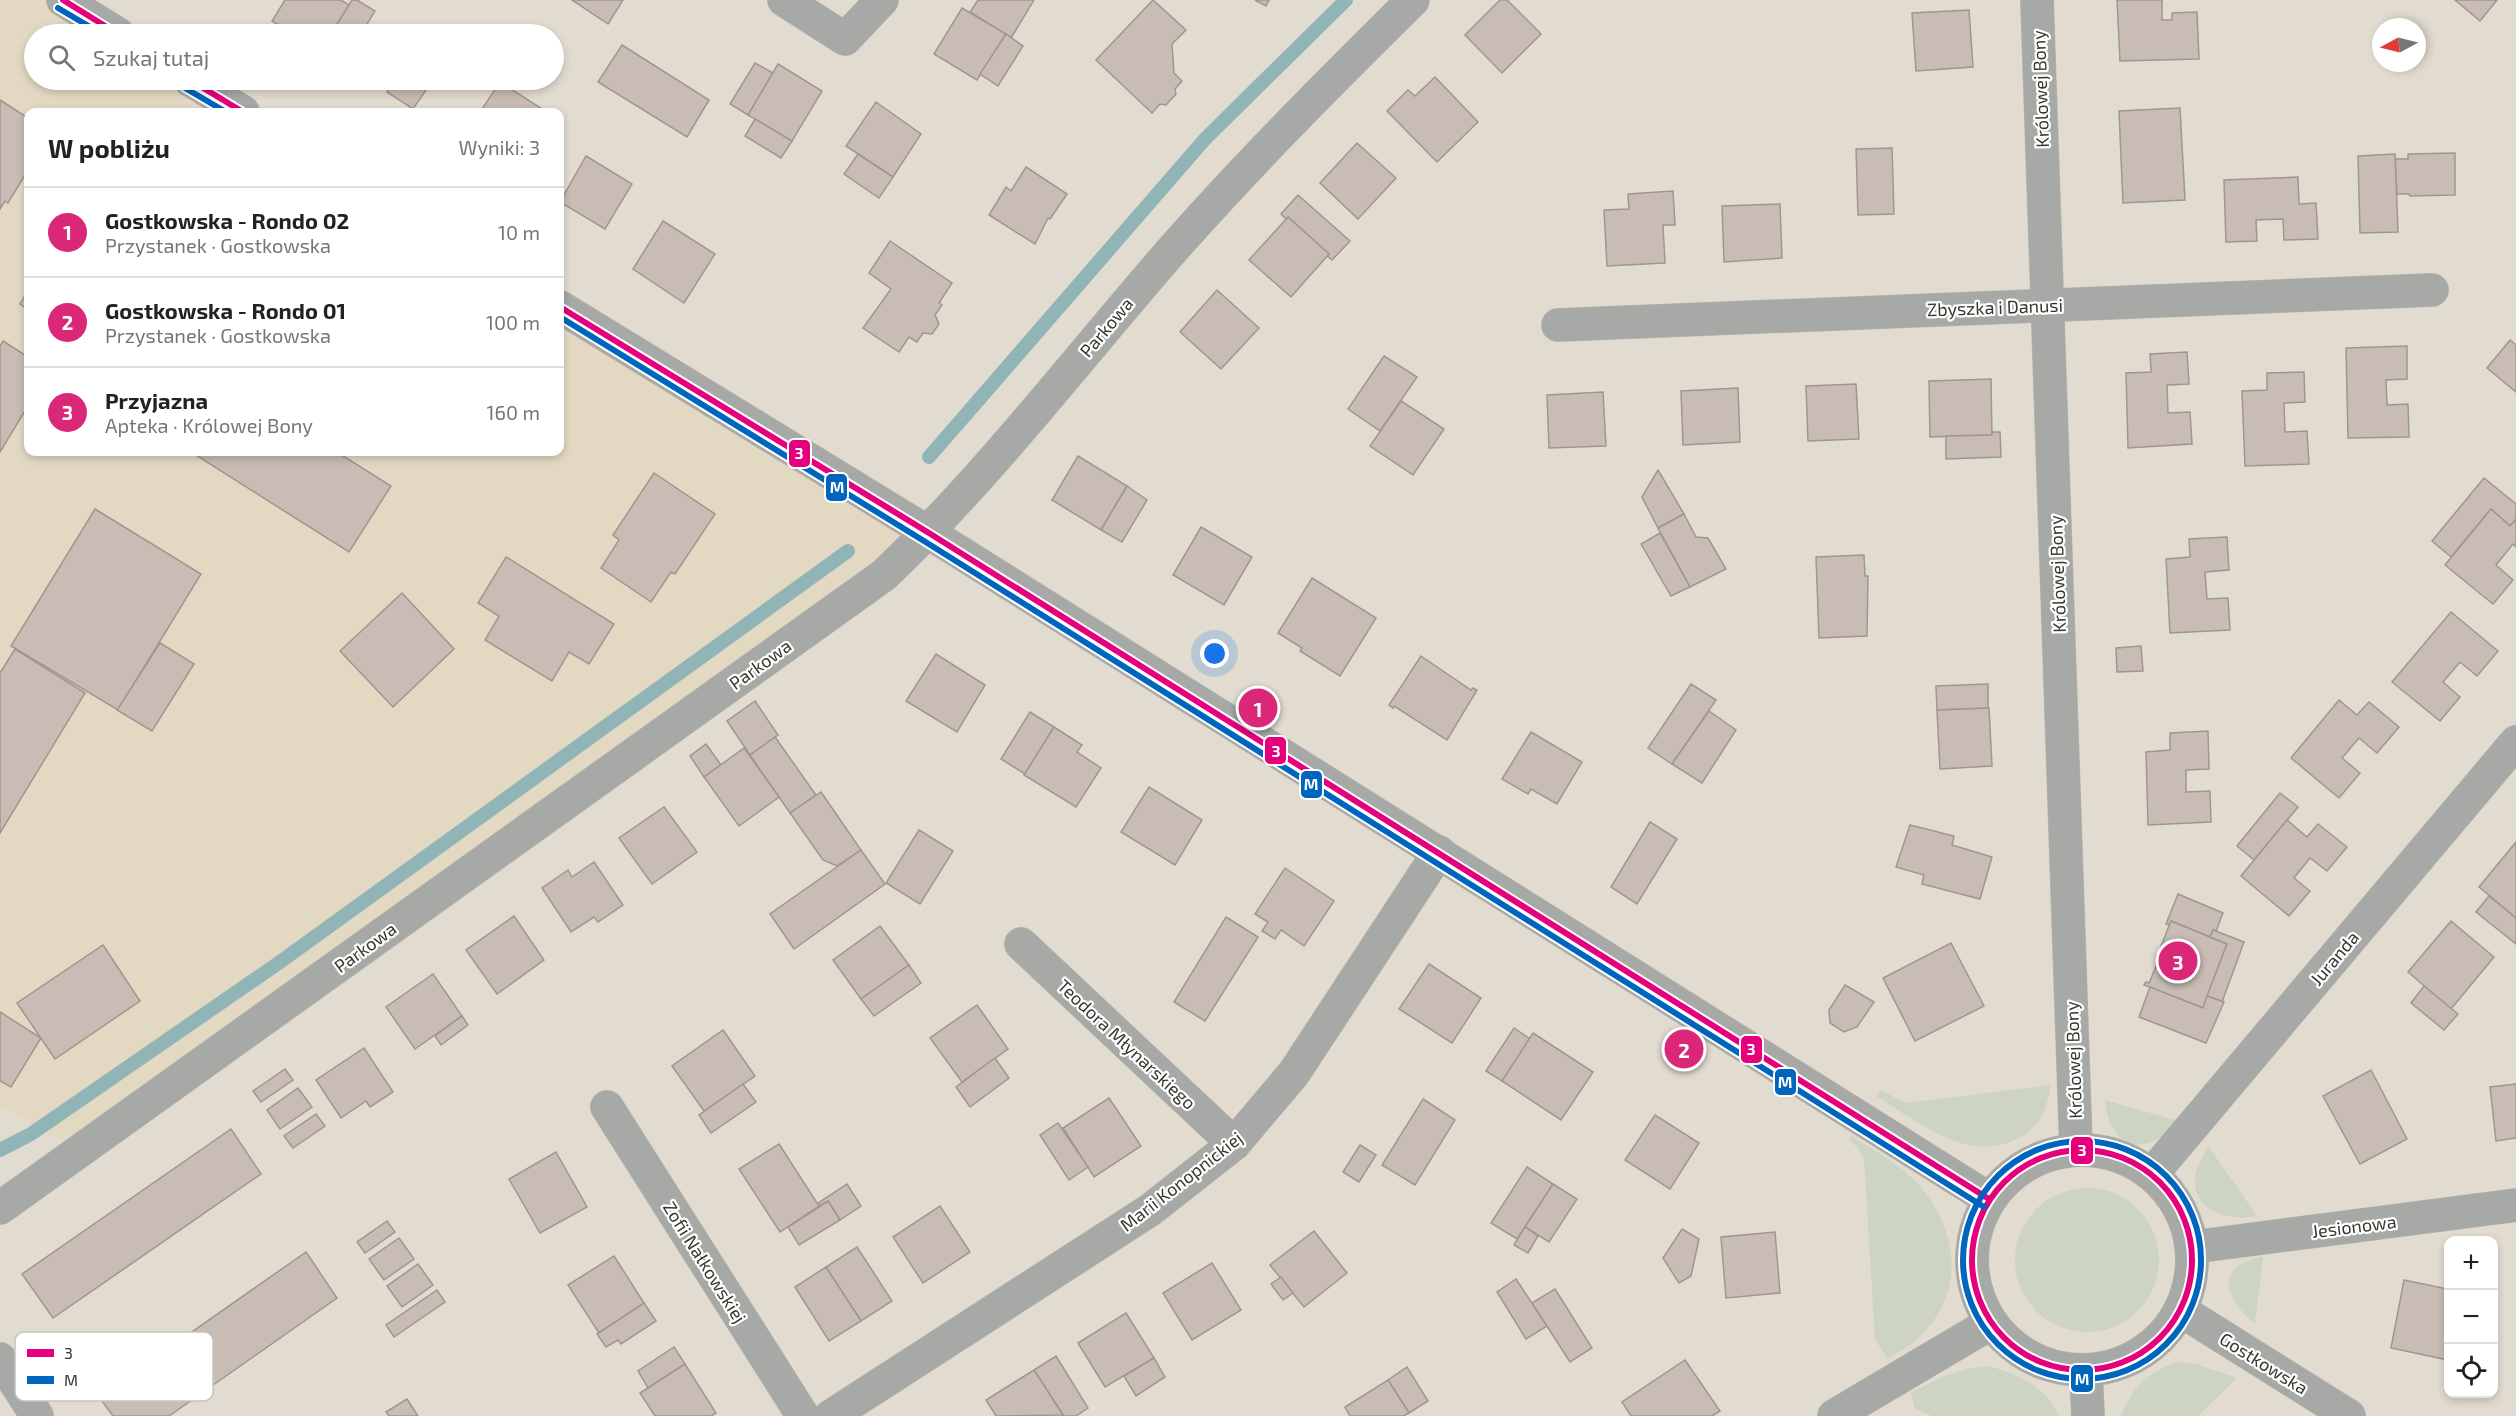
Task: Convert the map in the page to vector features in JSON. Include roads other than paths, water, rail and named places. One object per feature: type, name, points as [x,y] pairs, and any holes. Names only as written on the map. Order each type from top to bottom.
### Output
[{"type":"street","points":[[784,0],[845,39],[882,0]]},
{"type":"street","name":"Parkowa","points":[[0,1208],[884,575],[953,507],[1169,254],[1331,81],[1413,0]]},
{"type":"street","name":"Królowej Bony","points":[[2037,0],[2076,1149]]},
{"type":"street","points":[[72,2],[104,24]]},
{"type":"street","points":[[207,90],[236,108]]},
{"type":"street","name":"Zbyszka i Danusi","points":[[1558,325],[2432,290]]},
{"type":"street","points":[[564,309],[928,533],[1989,1199]]},
{"type":"street","name":"Juranda","points":[[2152,1174],[2516,742]]},
{"type":"street","name":"Marii Konopnickiej","points":[[831,1416],[1150,1210],[1234,1144],[1294,1073],[1439,852]]},
{"type":"street","name":"Teodora Młynarskiego","points":[[1020,944],[1234,1144]]},
{"type":"street","name":"Zofii Nałkowskiej","points":[[607,1107],[804,1416]]},
{"type":"street","points":[[2076,1149],[2117,1154],[2152,1174],[2180,1206],[2193,1246],[2189,1289],[2180,1310],[2158,1341],[2132,1360],[2086,1371],[2048,1365],[2007,1341],[1991,1323],[1980,1303],[1971,1256],[1980,1216],[1989,1199],[2003,1182],[2037,1159],[2076,1149]]},
{"type":"street","name":"Jesionowa","points":[[2193,1246],[2516,1205]]},
{"type":"street","name":"Gostkowska","points":[[2180,1310],[2349,1416]]},
{"type":"street","points":[[1834,1416],[1991,1323]]},
{"type":"street","points":[[0,1359],[15,1382]]},
{"type":"street","points":[[2086,1371],[2088,1416]]},
{"type":"street","points":[[27,1401],[37,1416]]},
{"type":"waterway","points":[[929,457],[1205,139],[1346,0]]},
{"type":"waterway","points":[[0,1150],[31,1134],[280,962],[848,551]]},
{"type":"place","name":"Gostkowska - Rondo 02","points":[[1258,708]]},
{"type":"place","name":"Przyjazna","points":[[2178,961]]},
{"type":"place","name":"Gostkowska - Rondo 01","points":[[1684,1049]]}]
